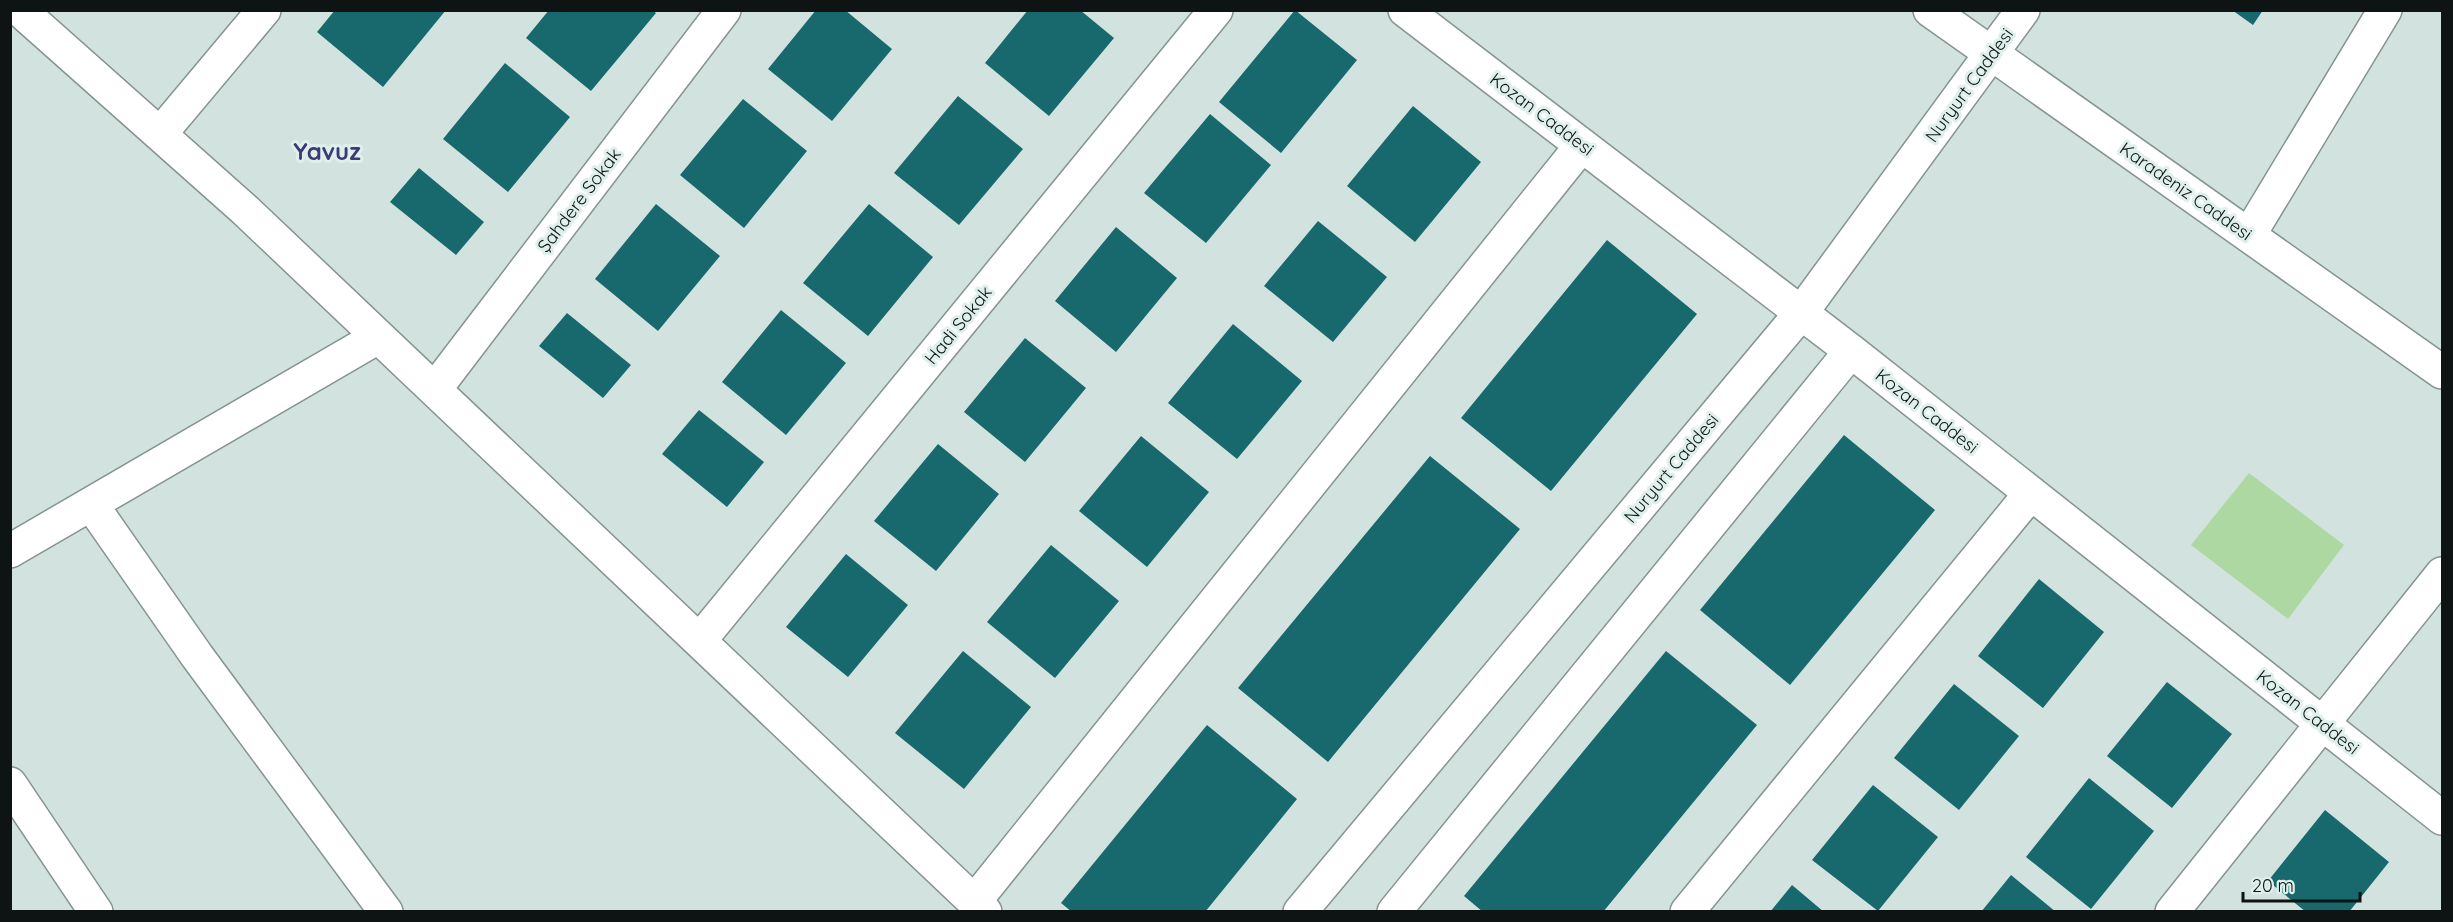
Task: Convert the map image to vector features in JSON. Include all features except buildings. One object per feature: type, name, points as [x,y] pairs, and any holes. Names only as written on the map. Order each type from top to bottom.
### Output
[{"type":"street","points":[[21,10],[244,210],[980,907],[1582,145]]},
{"type":"street","points":[[160,134],[264,10]]},
{"type":"street","name":"Şahdere Sokak","points":[[435,390],[724,10]]},
{"type":"street","name":"Hadi Sokak","points":[[700,640],[1216,10]]},
{"type":"street","name":"Kozan Caddesi","points":[[1406,10],[1851,351],[2442,818]]},
{"type":"street","name":"Karadeniz Caddesi","points":[[1930,10],[2442,372]]},
{"type":"street","name":"Nuryurt Caddesi","points":[[1300,912],[1801,313],[1993,54],[2023,10]]},
{"type":"street","points":[[2249,235],[2385,10]]},
{"type":"street","points":[[10,551],[378,337]]},
{"type":"street","points":[[1394,912],[1851,351]]},
{"type":"street","points":[[1687,912],[2031,493]]},
{"type":"street","points":[[91,504],[204,665],[386,912]]},
{"type":"street","points":[[2172,912],[2442,574]]},
{"type":"street","points":[[10,784],[96,912]]},
{"type":"green space","points":[[2249,473],[2344,545],[2288,619],[2191,545]]},
{"type":"district","name":"Yavuz","points":[[327,151]]}]
